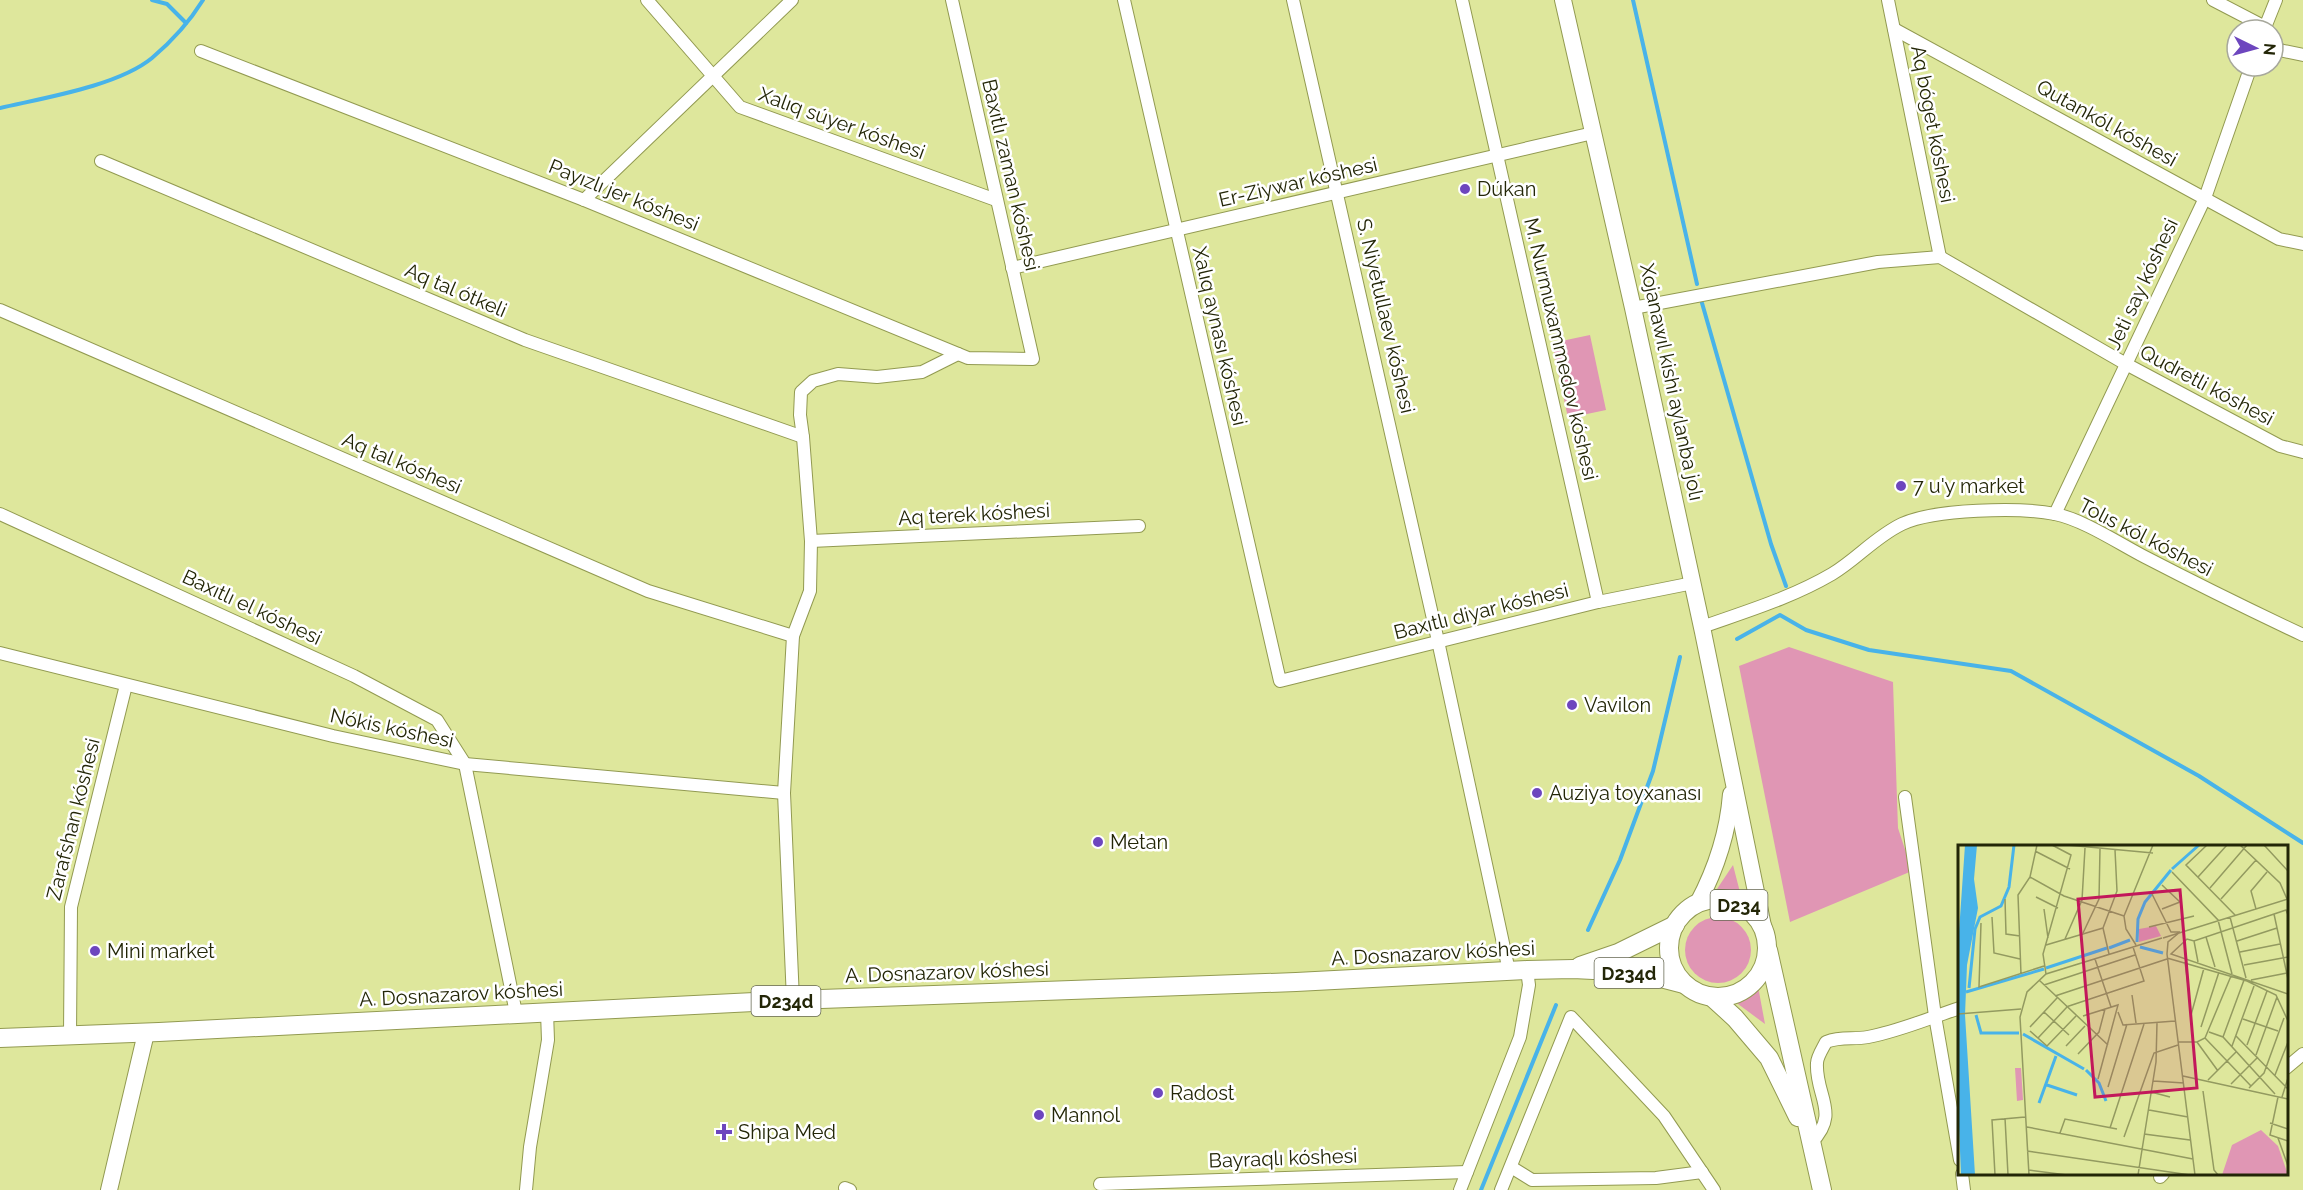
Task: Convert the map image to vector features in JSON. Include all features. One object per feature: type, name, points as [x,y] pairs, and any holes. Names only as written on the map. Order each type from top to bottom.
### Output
[{"type":"main road","name":"Xojanawıl kishi aylanba jolı","points":[[1563,0],[1693,583],[1765,936],[1822,1190]]},
{"type":"main road","name":"Xojanawıl kishi aylanba jolı","points":[[1698,903],[1713,875],[1724,839],[1730,812],[1732,775]]},
{"type":"main road","name":"D234","points":[[1675,925],[1685,912],[1698,903],[1714,900],[1730,901],[1744,907],[1756,917],[1765,936],[1766,955],[1762,970],[1753,982],[1734,994],[1712,997]]},
{"type":"main road","name":"D234d","points":[[1573,969],[1618,953],[1675,925]]},
{"type":"main road","points":[[1675,925],[1670,940],[1670,956],[1674,971],[1684,984],[1697,993],[1712,997]]},
{"type":"main road","name":"A. Dosnazarov kóshesi","points":[[0,1038],[146,1033],[793,1000],[1296,982],[1573,969]]},
{"type":"main road","name":"D234d","points":[[1573,969],[1646,975],[1684,984]]},
{"type":"main road","name":"Xojanawıl kishi aylanba jolı","points":[[1712,997],[1735,1018],[1769,1058],[1811,1143]]},
{"type":"main road","points":[[109,1190],[146,1033]]},
{"type":"street","name":"Xalıq súyer kóshesi","points":[[647,0],[740,107],[996,200]]},
{"type":"street","points":[[584,200],[792,0]]},
{"type":"street","name":"Baxıtlı zaman kóshesi","points":[[952,0],[1034,359]]},
{"type":"street","name":"Xalıq aynası kóshesi","points":[[1124,0],[1280,681]]},
{"type":"street","name":"S. Niyetullaev kóshesi","points":[[1293,0],[1438,641],[1518,970],[1529,985],[1520,1036],[1460,1190]]},
{"type":"street","name":"M. Nurmuxammedov kóshesi","points":[[1462,0],[1598,602]]},
{"type":"street","name":"Aq bóget kóshesi","points":[[1888,0],[1940,257]]},
{"type":"street","points":[[2212,0],[2246,18]]},
{"type":"street","points":[[2270,18],[2276,0]]},
{"type":"street","name":"Qutankól kóshesi","points":[[1894,29],[2279,240],[2303,244]]},
{"type":"street","name":"Payızlı jer kóshesi","points":[[201,51],[584,200],[968,358],[1034,359]]},
{"type":"street","points":[[2285,51],[2303,56]]},
{"type":"street","name":"Jeti say kóshesi","points":[[2055,514],[2205,198],[2248,78]]},
{"type":"street","name":"Er-Ziywar kóshesi","points":[[1012,268],[1593,134]]},
{"type":"street","name":"Aq tal ótkeli","points":[[100,161],[525,340],[803,437]]},
{"type":"street","points":[[1633,308],[1878,262],[1940,257]]},
{"type":"street","name":"Qudretli kóshesi","points":[[1940,257],[2126,364],[2280,446],[2303,452]]},
{"type":"street","name":"Aq tal kóshesi","points":[[0,310],[648,591],[793,636]]},
{"type":"street","points":[[793,1000],[784,793],[793,636],[810,591],[811,541],[800,415],[801,392],[813,381],[838,374],[877,377],[922,372],[958,354]]},
{"type":"street","name":"Tolıs kól kóshesi","points":[[1702,627],[1775,602],[1801,590],[1834,572],[1869,544],[1903,523],[1948,512],[2011,511],[2055,514],[2085,526],[2303,635]]},
{"type":"street","name":"Baxıtlı el kóshesi","points":[[0,514],[354,676],[437,720],[465,764]]},
{"type":"street","name":"Aq terek kóshesi","points":[[811,541],[1139,526]]},
{"type":"street","name":"Baxıtlı diyar kóshesi","points":[[1280,681],[1598,602],[1693,583]]},
{"type":"street","name":"Nókis kóshesi","points":[[0,653],[321,733],[465,764],[784,793]]},
{"type":"street","name":"Zarafshan kóshesi","points":[[70,1035],[71,907],[126,685]]},
{"type":"street","points":[[465,764],[516,1013]]},
{"type":"street","points":[[1905,797],[1935,1016],[1958,1154]]},
{"type":"street","points":[[1811,1143],[1823,1131],[1826,1118],[1816,1062],[1826,1042],[1840,1037],[1866,1037],[1917,1023],[1958,1008]]},
{"type":"street","points":[[526,1190],[530,1147],[548,1040],[547,1012]]},
{"type":"street","points":[[1501,1190],[1571,1017],[1664,1116],[1714,1190]]},
{"type":"street","points":[[2288,1066],[2303,1054]]},
{"type":"street","points":[[1511,1167],[1532,1180],[1656,1178],[1702,1172]]},
{"type":"street","name":"Bayraqlı kóshesi","points":[[1100,1184],[1467,1172]]},
{"type":"street","points":[[1962,1175],[1964,1190]]},
{"type":"shaded area","points":[[1590,335],[1606,410],[1568,418],[1552,343]]},
{"type":"shaded area","points":[[1789,647],[1893,682],[1898,828],[1912,871],[1790,922],[1739,666]]},
{"type":"shaded area","points":[[1733,865],[1742,900],[1729,893],[1715,892]]},
{"type":"shaded area","points":[[1712,917],[1724,917],[1736,922],[1746,932],[1751,950],[1749,963],[1736,978],[1724,983],[1712,983],[1700,978],[1690,968],[1685,956],[1685,944],[1690,932],[1700,922]]},
{"type":"shaded area","points":[[1757,981],[1765,1024],[1734,1001],[1746,994]]},
{"type":"waterway","points":[[152,0],[167,4],[186,23]]},
{"type":"waterway","points":[[0,108],[79,90],[137,68],[152,58],[173,38],[203,0]]},
{"type":"waterway","points":[[1633,0],[1697,284]]},
{"type":"waterway","points":[[1702,303],[1771,544],[1786,586]]},
{"type":"waterway","points":[[1737,639],[1780,615],[1806,630],[1869,650],[2011,671],[2199,776],[2303,843]]},
{"type":"waterway","points":[[1588,930],[1620,860],[1653,771],[1680,657]]},
{"type":"waterway","points":[[1481,1190],[1556,1005]]},
{"type":"place","name":"Dúkan","points":[[1465,189]]},
{"type":"place","name":"7 u'y market","points":[[1901,486]]},
{"type":"place","name":"Vavilon","points":[[1572,705]]},
{"type":"place","name":"Auziya toyxanası","points":[[1537,793]]},
{"type":"place","name":"Metan","points":[[1098,842]]},
{"type":"place","name":"Mini market","points":[[95,951]]},
{"type":"place","name":"Radost","points":[[1158,1093]]},
{"type":"place","name":"Mannol","points":[[1039,1115]]},
{"type":"place","name":"Shipa Med","points":[[724,1132]]}]
